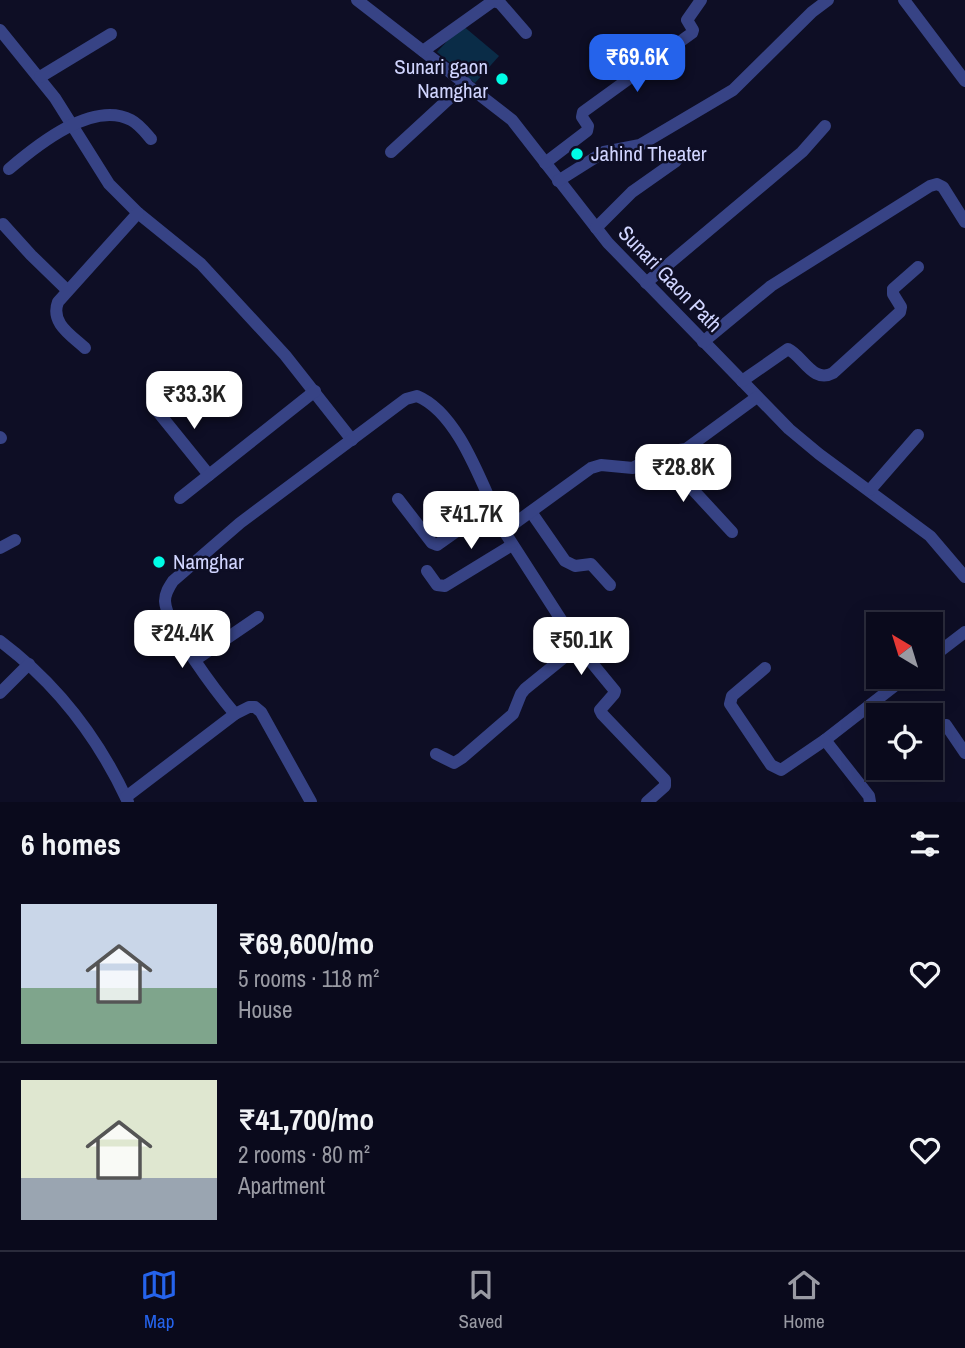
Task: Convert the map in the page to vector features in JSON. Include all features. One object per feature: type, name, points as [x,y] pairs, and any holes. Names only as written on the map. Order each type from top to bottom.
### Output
[{"type":"street","name":"Sunari Gaon Path","points":[[357,0],[512,120],[596,228],[757,397],[807,446],[930,536],[965,577]]},
{"type":"street","points":[[545,163],[587,131],[583,112],[692,33],[687,20],[701,0]]},
{"type":"street","points":[[558,181],[604,152],[640,145],[733,90],[812,12],[828,0]]},
{"type":"street","points":[[904,0],[965,81]]},
{"type":"street","points":[[423,51],[493,1],[498,2],[526,33]]},
{"type":"street","points":[[1,32],[40,77],[97,169],[122,199],[201,264],[315,391],[352,440]]},
{"type":"street","points":[[40,77],[111,34]]},
{"type":"street","points":[[391,152],[466,83]]},
{"type":"street","points":[[9,169],[49,137],[71,125],[99,117],[123,117],[139,126],[151,139]]},
{"type":"street","points":[[646,283],[725,214],[793,160],[825,126]]},
{"type":"street","points":[[596,228],[632,192],[676,161]]},
{"type":"street","points":[[703,342],[771,286],[933,185],[943,187],[965,222]]},
{"type":"street","points":[[85,348],[62,327],[55,316],[58,302],[138,213]]},
{"type":"street","points":[[3,224],[67,290]]},
{"type":"street","points":[[742,381],[788,349],[819,376],[833,373],[900,312],[901,307],[893,289],[918,267]]},
{"type":"street","points":[[180,498],[315,391]]},
{"type":"street","points":[[236,715],[195,660],[168,615],[165,596],[173,581],[240,523],[406,399],[417,396],[424,398],[448,423],[468,452],[512,545],[578,646],[614,691],[600,710],[602,714],[666,782],[647,802]]},
{"type":"street","points":[[504,531],[591,468],[601,465],[633,468],[659,453],[691,446],[757,397]]},
{"type":"street","points":[[154,407],[209,475]]},
{"type":"street","points":[[870,490],[918,435]]},
{"type":"street","points":[[659,453],[732,532]]},
{"type":"street","points":[[398,499],[432,543],[437,545],[492,506]]},
{"type":"street","points":[[531,512],[565,561],[575,566],[594,565],[610,585]]},
{"type":"street","points":[[0,548],[15,540]]},
{"type":"street","points":[[427,570],[437,585],[445,586],[512,545]]},
{"type":"street","points":[[195,660],[258,617]]},
{"type":"street","points":[[943,649],[965,632]]},
{"type":"street","points":[[0,641],[29,664],[89,732],[127,799],[236,715],[249,707],[255,707],[261,712],[311,802]]},
{"type":"street","points":[[436,754],[454,762],[462,758],[513,714],[525,689],[578,646]]},
{"type":"street","points":[[0,693],[29,664]]},
{"type":"street","points":[[765,668],[733,696],[730,704],[777,770],[785,769],[889,690]]},
{"type":"street","points":[[946,725],[965,753]]},
{"type":"street","points":[[825,740],[869,796],[870,802]]},
{"type":"water","points":[[462,25],[499,56],[475,83],[437,52]]},
{"type":"place","name":"Sunari gaon Namghar","points":[[502,79]]},
{"type":"place","name":"Jahind Theater","points":[[577,154]]},
{"type":"place","name":"Namghar","points":[[159,562]]}]
